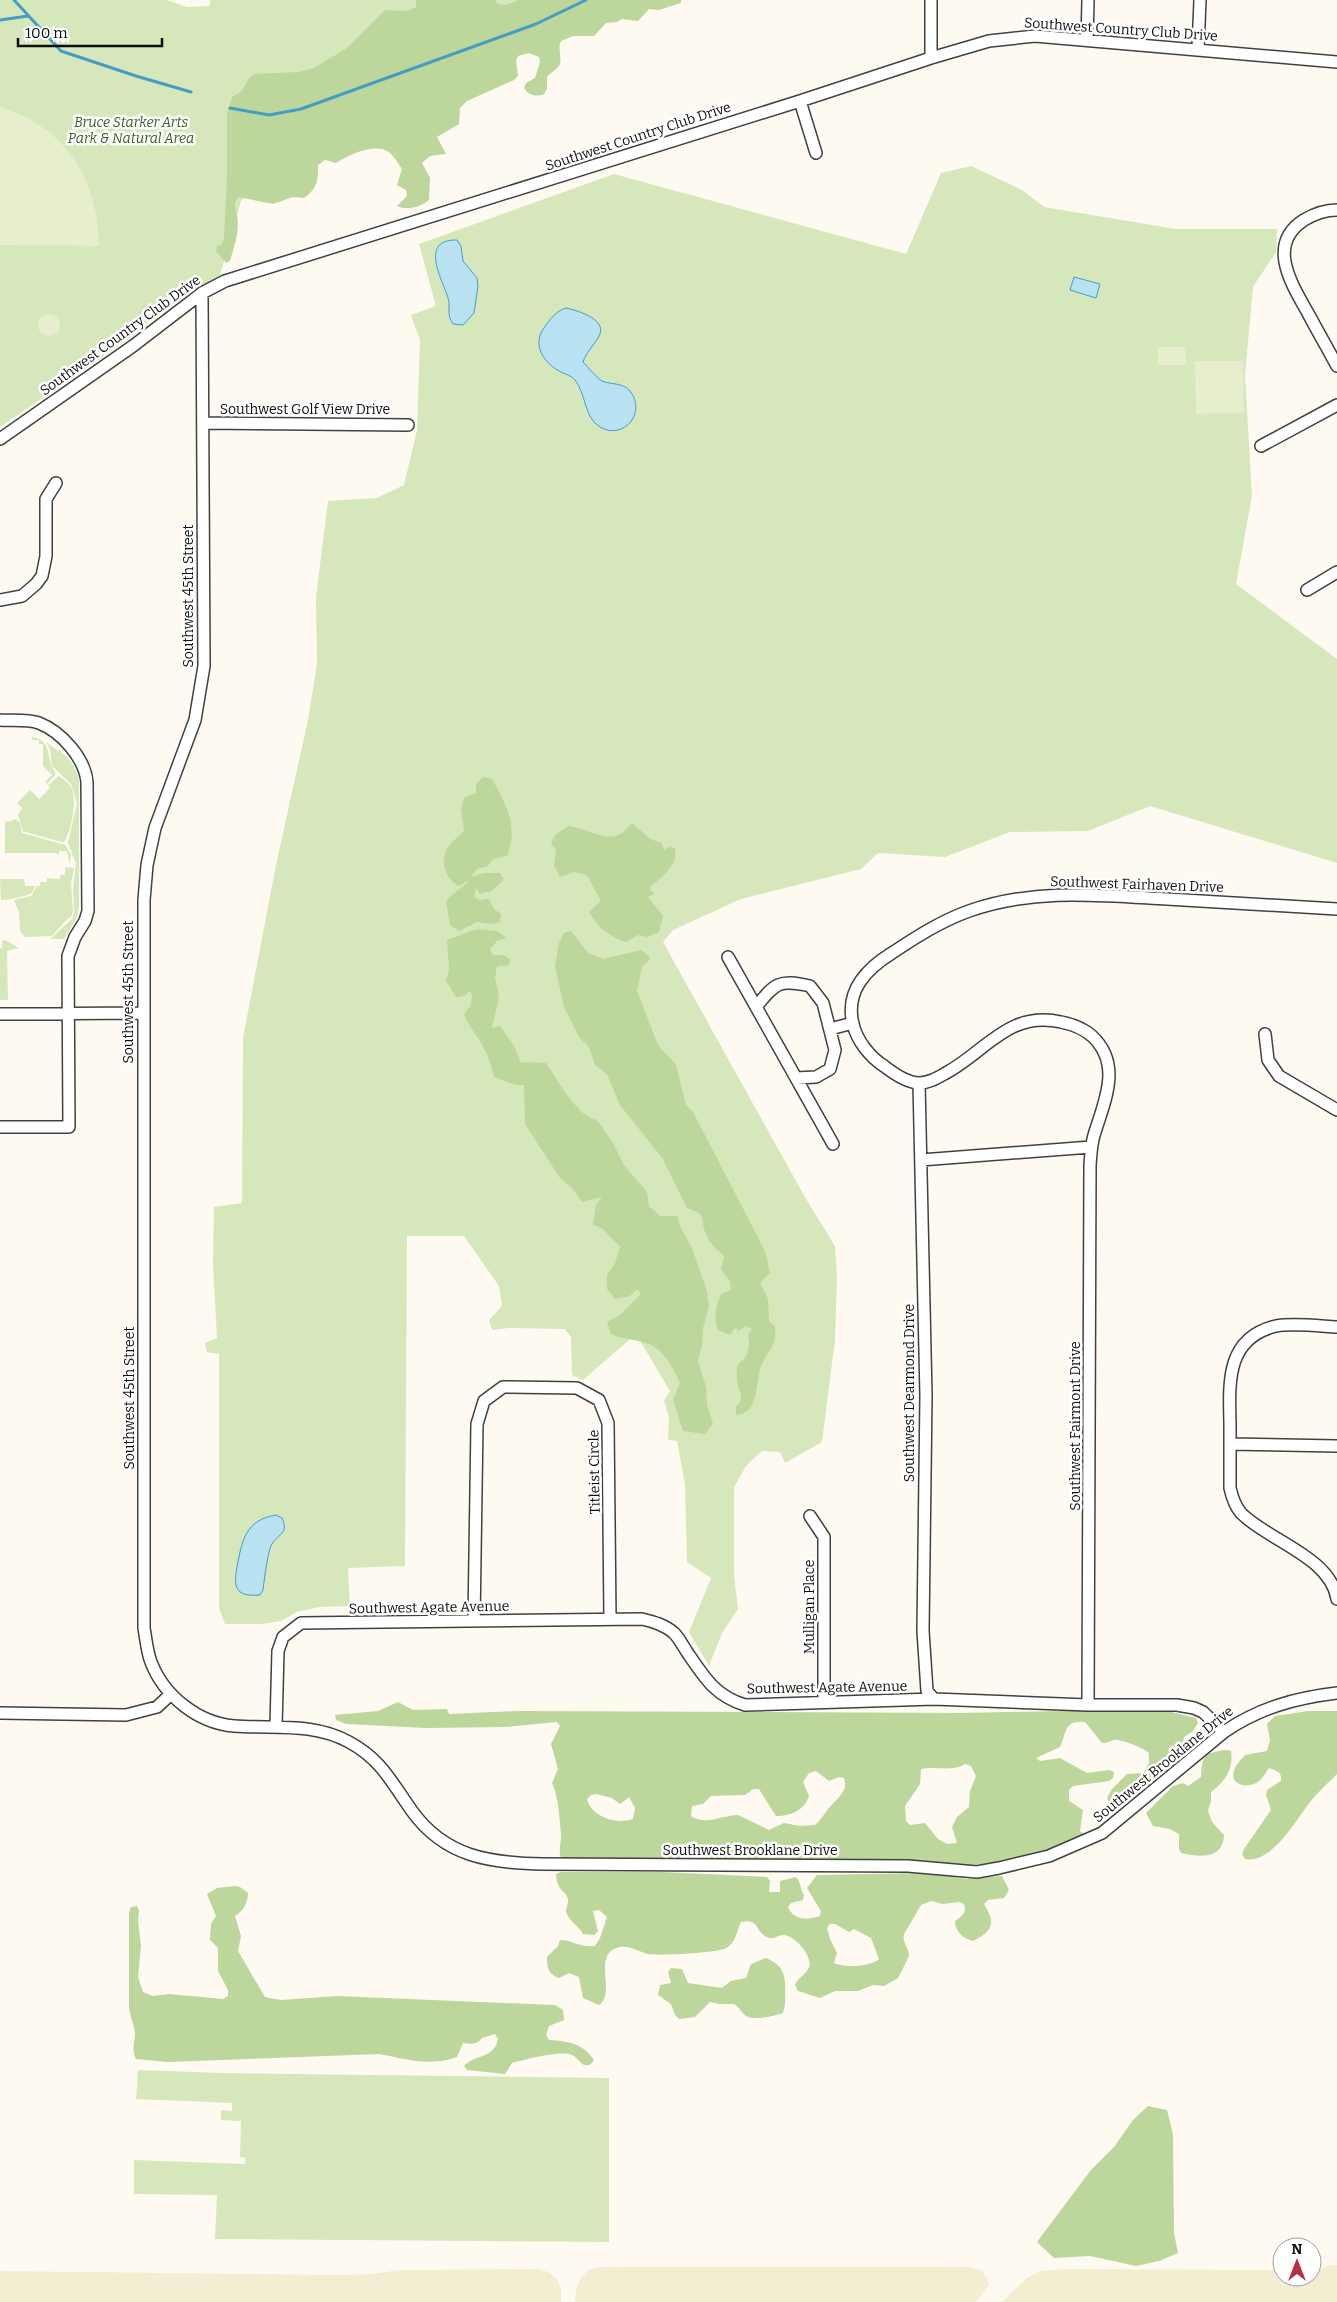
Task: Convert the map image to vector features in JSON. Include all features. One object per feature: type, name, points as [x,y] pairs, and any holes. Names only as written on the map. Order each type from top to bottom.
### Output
[{"type":"street","points":[[931,0],[931,58]]},
{"type":"street","points":[[1087,40],[1088,0]]},
{"type":"street","points":[[1198,49],[1200,0]]},
{"type":"street","name":"Southwest Country Club Drive","points":[[0,439],[133,346],[202,293],[224,281],[800,101],[931,58],[1012,37],[1034,36],[1337,62]]},
{"type":"street","points":[[800,101],[816,153]]},
{"type":"street","points":[[1337,210],[1323,212],[1310,217],[1295,227],[1290,235],[1284,255],[1289,279],[1337,366]]},
{"type":"street","name":"Southwest 45th Street","points":[[171,1694],[151,1662],[144,1628],[144,900],[147,865],[154,828],[195,720],[204,669],[202,293]]},
{"type":"street","points":[[1261,446],[1337,405]]},
{"type":"street","name":"Southwest Golf View Drive","points":[[203,424],[302,422],[408,425]]},
{"type":"street","points":[[0,600],[22,596],[42,576],[46,556],[46,499],[56,483]]},
{"type":"street","points":[[1307,590],[1337,572]]},
{"type":"street","points":[[0,720],[29,721],[48,728],[77,754],[86,773],[88,911],[68,956],[68,1127],[0,1127]]},
{"type":"street","name":"Southwest Fairhaven Drive","points":[[919,1083],[911,1082],[881,1064],[862,1044],[853,1023],[851,1010],[855,990],[869,969],[943,922],[989,905],[1026,897],[1081,894],[1337,909]]},
{"type":"street","points":[[728,957],[833,1144]]},
{"type":"street","points":[[756,1007],[770,990],[788,981],[810,986],[823,1003],[835,1050],[830,1069],[816,1077],[796,1078]]},
{"type":"street","points":[[0,1014],[143,1013]]},
{"type":"street","points":[[919,1083],[933,1080],[957,1067],[1001,1033],[1019,1024],[1043,1019],[1067,1023],[1092,1036],[1099,1045],[1109,1070],[1109,1087],[1091,1147],[921,1160]]},
{"type":"street","points":[[830,1029],[853,1023]]},
{"type":"street","points":[[1265,1034],[1268,1060],[1279,1076],[1337,1110]]},
{"type":"street","name":"Southwest Dearmond Drive","points":[[919,1083],[926,1396],[923,1632],[927,1691],[934,1700]]},
{"type":"street","name":"Southwest Fairmont Drive","points":[[1088,1705],[1091,1147]]},
{"type":"street","points":[[1337,1327],[1277,1326],[1258,1332],[1244,1343],[1236,1356],[1231,1370],[1230,1444],[1230,1488],[1241,1512],[1261,1528],[1312,1560],[1337,1595]]},
{"type":"street","name":"Titleist Circle","points":[[474,1621],[477,1424],[484,1401],[503,1387],[578,1388],[599,1400],[608,1424],[610,1619]]},
{"type":"street","points":[[1230,1444],[1337,1446]]},
{"type":"street","name":"Mulligan Place","points":[[810,1516],[824,1537],[824,1702]]},
{"type":"street","name":"Southwest Agate Avenue","points":[[276,1726],[278,1651],[282,1637],[301,1623],[642,1619],[659,1623],[675,1633],[702,1675],[728,1700],[745,1705],[934,1700],[1186,1706],[1203,1712],[1224,1732]]},
{"type":"street","name":"Southwest Brooklane Drive","points":[[171,1694],[185,1707],[200,1716],[216,1722],[233,1726],[307,1728],[335,1735],[350,1742],[366,1752],[384,1769],[400,1789],[411,1809],[428,1829],[455,1848],[490,1861],[543,1864],[908,1866],[977,1872],[1022,1864],[1049,1856],[1102,1833],[1224,1732],[1244,1718],[1302,1697],[1337,1693]]},
{"type":"street","points":[[0,1713],[126,1715],[157,1707],[171,1694]]},
{"type":"shaded area","points":[[1330,2265],[1337,2265],[1337,2302],[1002,2302],[1028,2277],[1041,2271],[1067,2269],[1272,2270],[1272,2287],[1322,2287],[1322,2269]]},
{"type":"shaded area","points":[[599,2267],[969,2267],[981,2270],[987,2278],[989,2285],[976,2302],[575,2302],[576,2289],[581,2278],[588,2270]]},
{"type":"shaded area","points":[[539,2269],[548,2272],[557,2279],[561,2289],[561,2302],[0,2302],[0,2271],[343,2275],[372,2274],[399,2270]]},
{"type":"green space","name":"Bruce Starker Arts Park & Natural Area","points":[[0,0],[167,0],[187,7],[210,6],[210,0],[594,0],[321,121],[241,201],[220,275],[163,308],[133,336],[0,427]]},
{"type":"green space","points":[[416,0],[496,0],[497,3],[505,5],[518,0],[681,0],[681,3],[659,10],[649,9],[638,21],[622,19],[617,22],[606,23],[594,36],[573,36],[561,41],[560,63],[547,77],[547,89],[544,94],[533,95],[524,88],[526,83],[535,78],[540,62],[539,57],[529,53],[518,56],[516,61],[518,76],[514,80],[467,101],[460,108],[459,124],[437,137],[446,154],[430,156],[422,163],[430,178],[429,200],[422,205],[414,208],[397,206],[407,196],[406,190],[397,185],[402,169],[389,152],[376,148],[358,152],[336,163],[325,160],[318,165],[315,187],[304,198],[293,197],[273,204],[238,197],[235,204],[238,222],[235,244],[230,261],[226,263],[216,251],[217,246],[222,244],[224,239],[227,179],[227,113],[232,97],[242,91],[249,78],[254,74],[299,72],[314,68],[347,48],[385,10],[407,11],[416,7]]},
{"type":"green space","points":[[0,107],[23,116],[43,128],[60,142],[74,159],[85,178],[92,199],[97,222],[99,246],[0,245]]},
{"type":"green space","points":[[971,166],[1022,190],[1044,207],[1176,229],[1277,229],[1276,252],[1253,287],[1245,375],[1252,496],[1236,584],[1337,659],[1337,863],[1150,806],[1088,831],[1010,832],[945,857],[878,853],[861,869],[741,899],[673,930],[663,942],[806,1199],[835,1246],[837,1277],[835,1340],[822,1442],[785,1463],[780,1452],[762,1451],[746,1466],[734,1487],[734,1575],[738,1609],[722,1633],[709,1666],[689,1632],[711,1578],[687,1562],[685,1484],[677,1441],[668,1440],[669,1417],[664,1401],[670,1391],[636,1334],[583,1380],[572,1375],[571,1337],[565,1329],[509,1328],[492,1330],[489,1320],[502,1306],[499,1286],[464,1236],[407,1236],[405,1566],[348,1568],[350,1606],[319,1607],[297,1612],[281,1621],[261,1624],[225,1624],[219,1608],[219,1354],[207,1352],[205,1343],[217,1338],[213,1265],[214,1207],[242,1203],[243,1038],[276,865],[308,720],[317,664],[316,597],[328,501],[377,498],[404,485],[417,430],[420,340],[411,315],[436,306],[419,244],[614,174],[906,254],[941,173]]},
{"type":"green space","points":[[45,314],[53,314],[60,321],[60,329],[53,336],[45,336],[38,329],[38,321]]},
{"type":"green space","points":[[1158,347],[1185,347],[1186,365],[1158,365]]},
{"type":"green space","points":[[1195,361],[1243,361],[1244,413],[1196,414]]},
{"type":"green space","points":[[32,737],[39,739],[43,742],[56,774],[47,784],[45,782],[52,775],[43,766],[43,744],[39,744],[39,740],[32,740]]},
{"type":"green space","points":[[46,742],[59,750],[69,760],[79,780],[79,908],[77,917],[64,939],[50,939],[72,919],[74,913],[73,889],[76,864],[68,843],[77,803],[71,784],[52,766],[50,749]]},
{"type":"green space","points":[[59,776],[71,787],[74,799],[67,838],[64,842],[23,832],[18,815],[22,808],[17,803],[30,790],[39,799],[50,788],[48,785]]},
{"type":"green space","points":[[483,777],[492,779],[502,798],[509,816],[512,835],[507,856],[493,859],[488,866],[477,869],[471,877],[484,873],[500,873],[504,880],[491,891],[480,894],[476,888],[474,897],[480,900],[489,899],[494,909],[501,914],[500,922],[491,924],[477,922],[459,931],[450,925],[446,901],[469,880],[459,886],[454,883],[448,875],[444,860],[448,847],[464,831],[461,809],[464,798],[476,793],[476,784]]},
{"type":"green space","points":[[16,819],[20,823],[22,833],[65,845],[71,854],[70,865],[67,851],[59,851],[59,855],[56,853],[5,853],[5,821],[8,822]]},
{"type":"green space","points":[[632,823],[650,839],[662,843],[664,850],[669,847],[675,848],[676,854],[672,866],[649,888],[654,894],[648,897],[663,916],[659,932],[647,937],[638,935],[626,942],[604,931],[589,912],[601,901],[587,875],[574,872],[560,877],[554,865],[556,850],[551,843],[555,835],[568,826],[610,837],[625,831]]},
{"type":"green space","points":[[65,867],[74,868],[71,884],[73,911],[71,917],[52,936],[25,937],[20,931],[19,912],[14,900],[31,896],[37,886],[40,886],[40,882],[47,882],[47,878],[60,879],[60,875],[65,875]]},
{"type":"green space","points":[[0,879],[24,879],[25,886],[35,886],[32,893],[28,895],[1,900]]},
{"type":"green space","points":[[477,929],[497,931],[507,938],[497,941],[490,949],[493,955],[503,955],[511,960],[508,965],[497,966],[495,978],[499,997],[492,1028],[500,1026],[514,1046],[521,1063],[546,1063],[575,1105],[590,1118],[597,1120],[612,1141],[624,1165],[647,1192],[649,1206],[660,1216],[677,1216],[692,1248],[707,1291],[709,1307],[703,1328],[702,1345],[698,1361],[706,1387],[707,1405],[713,1424],[705,1434],[683,1431],[673,1400],[680,1383],[666,1357],[653,1346],[611,1334],[607,1322],[620,1315],[641,1294],[637,1289],[630,1296],[615,1299],[607,1289],[607,1275],[615,1263],[620,1247],[602,1228],[593,1225],[596,1205],[602,1197],[582,1202],[572,1188],[560,1178],[525,1124],[524,1085],[515,1085],[494,1077],[485,1050],[466,1020],[464,1014],[471,1005],[472,994],[470,991],[464,996],[456,997],[446,981],[449,969],[447,940]]},
{"type":"green space","points":[[571,931],[588,953],[603,959],[641,950],[648,955],[650,959],[642,967],[637,991],[658,1045],[676,1065],[686,1105],[693,1112],[765,1251],[770,1273],[760,1283],[768,1299],[769,1321],[775,1326],[775,1339],[761,1366],[753,1403],[744,1413],[736,1415],[736,1406],[740,1403],[741,1393],[738,1384],[737,1367],[747,1354],[748,1336],[752,1329],[746,1326],[738,1331],[736,1327],[730,1335],[718,1330],[715,1316],[718,1303],[721,1294],[731,1290],[730,1281],[721,1269],[724,1256],[708,1238],[699,1213],[687,1208],[663,1159],[620,1105],[607,1074],[595,1065],[589,1047],[579,1037],[564,1007],[555,966],[559,943],[564,933]]},
{"type":"green space","points":[[5,940],[19,948],[7,951],[8,1000],[0,1000],[0,948],[2,948],[2,941]]},
{"type":"green space","points":[[398,1702],[413,1710],[447,1709],[449,1714],[517,1711],[962,1713],[1159,1709],[1196,1718],[1198,1723],[1193,1731],[1184,1737],[1183,1743],[1188,1752],[1186,1757],[1154,1783],[1134,1789],[1119,1803],[1109,1802],[1107,1798],[1112,1789],[1127,1774],[1143,1773],[1149,1763],[1149,1753],[1134,1745],[1118,1740],[1102,1743],[1085,1722],[1069,1725],[1060,1747],[1036,1758],[1040,1761],[1060,1758],[1087,1773],[1109,1770],[1114,1772],[1113,1778],[1109,1781],[1073,1786],[1069,1790],[1069,1801],[1083,1810],[1080,1831],[1084,1834],[1055,1849],[1023,1858],[990,1863],[956,1865],[820,1861],[562,1860],[560,1854],[561,1836],[558,1808],[552,1783],[558,1769],[551,1744],[560,1726],[557,1722],[505,1727],[426,1728],[346,1724],[336,1720],[335,1715],[378,1711]],"holes":[[[965,1764],[971,1766],[976,1776],[970,1791],[969,1807],[957,1817],[952,1827],[957,1843],[947,1844],[938,1839],[925,1823],[910,1825],[906,1821],[905,1806],[920,1784],[921,1769],[955,1768]],[[816,1771],[829,1781],[839,1777],[844,1778],[845,1787],[841,1795],[815,1825],[800,1826],[784,1823],[769,1830],[738,1815],[708,1820],[696,1819],[691,1816],[692,1806],[703,1804],[711,1796],[745,1795],[753,1789],[759,1789],[776,1816],[791,1814],[800,1809],[807,1801],[809,1796],[803,1782],[809,1773]],[[596,1794],[612,1798],[620,1804],[629,1797],[635,1808],[633,1819],[620,1821],[599,1815],[594,1811],[587,1799],[591,1795]]]},
{"type":"green space","points":[[1308,1711],[1337,1711],[1337,1774],[1313,1798],[1274,1848],[1265,1855],[1255,1859],[1245,1859],[1242,1854],[1244,1849],[1271,1810],[1266,1795],[1267,1790],[1281,1781],[1281,1776],[1278,1772],[1269,1768],[1259,1781],[1254,1784],[1244,1785],[1236,1782],[1233,1774],[1235,1768],[1245,1755],[1267,1751],[1270,1740],[1267,1724],[1275,1716]]},
{"type":"green space","points":[[1225,1750],[1231,1751],[1230,1769],[1220,1784],[1211,1792],[1208,1811],[1212,1822],[1224,1835],[1223,1843],[1215,1853],[1209,1855],[1181,1853],[1179,1849],[1179,1834],[1170,1829],[1153,1826],[1146,1813],[1173,1786],[1183,1783],[1188,1786],[1201,1777],[1203,1760],[1208,1754]]},
{"type":"green space","points":[[561,1872],[661,1872],[767,1877],[770,1881],[769,1892],[780,1892],[780,1881],[796,1877],[804,1895],[803,1900],[791,1903],[788,1907],[794,1915],[806,1919],[820,1916],[821,1911],[807,1888],[817,1875],[927,1873],[967,1879],[1002,1876],[1009,1890],[1004,1898],[988,1900],[984,1904],[990,1916],[990,1926],[985,1934],[973,1941],[960,1934],[955,1925],[955,1921],[964,1912],[964,1904],[959,1902],[943,1904],[931,1901],[921,1905],[904,1934],[909,1954],[906,1962],[898,1978],[884,1986],[873,1985],[858,1991],[835,1991],[820,1998],[798,1991],[795,1985],[808,1969],[810,1963],[806,1952],[788,1936],[782,1935],[769,1938],[761,1933],[755,1924],[747,1921],[741,1922],[732,1943],[721,1950],[663,1955],[647,1954],[627,1947],[614,1949],[608,1954],[606,1961],[606,1992],[604,1999],[599,2005],[583,1998],[579,1977],[569,1973],[559,1978],[552,1975],[548,1967],[547,1957],[558,1946],[560,1940],[584,1946],[595,1946],[600,1938],[607,1917],[599,1910],[593,1911],[598,1931],[594,1935],[583,1934],[567,1915],[568,1899],[558,1884],[556,1874]],"holes":[[[830,1924],[835,1924],[849,1932],[854,1929],[871,1938],[879,1959],[870,1964],[857,1966],[844,1966],[834,1963],[837,1953],[827,1928]]]},
{"type":"green space","points":[[235,1886],[248,1893],[245,1906],[235,1916],[241,1936],[238,1951],[265,1997],[281,2000],[337,1996],[555,2005],[563,2010],[564,2020],[549,2026],[546,2035],[549,2040],[568,2042],[580,2046],[594,2060],[590,2065],[584,2065],[572,2055],[560,2054],[512,2063],[505,2074],[467,2070],[464,2066],[468,2062],[493,2050],[498,2039],[495,2034],[482,2038],[476,2043],[463,2043],[457,2057],[427,2062],[379,2054],[167,2062],[136,2059],[133,2049],[135,2031],[129,2008],[129,1912],[131,1907],[137,1906],[139,1910],[138,1921],[141,1946],[138,1977],[143,1992],[153,1996],[169,1994],[223,1999],[228,1996],[228,1990],[218,1971],[218,1948],[210,1940],[211,1924],[216,1916],[207,1894],[217,1888]]},
{"type":"green space","points":[[766,1958],[779,1966],[783,1974],[785,2007],[783,2013],[754,2018],[746,2016],[734,2004],[710,2002],[695,2017],[679,2019],[675,2015],[671,2004],[658,1995],[660,1985],[671,1983],[668,1972],[671,1968],[682,1969],[688,1983],[722,1988],[731,1981],[746,1978],[751,1964]]},
{"type":"green space","points":[[138,2070],[222,2073],[609,2078],[609,2242],[215,2239],[217,2195],[134,2194],[134,2160],[245,2164],[246,2158],[240,2157],[241,2121],[221,2120],[221,2110],[232,2111],[232,2103],[136,2099]]},
{"type":"green space","points":[[1148,2106],[1167,2110],[1173,2135],[1174,2233],[1178,2253],[1159,2261],[1136,2266],[1090,2256],[1054,2258],[1037,2242],[1091,2170],[1114,2147],[1133,2120]]},
{"type":"water","points":[[457,240],[461,246],[463,261],[477,278],[478,286],[474,313],[463,325],[453,324],[451,321],[448,298],[436,262],[438,246],[445,242]]},
{"type":"water","points":[[1074,277],[1100,284],[1096,298],[1070,290]]},
{"type":"water","points":[[566,308],[591,317],[600,326],[601,332],[583,362],[602,381],[620,385],[630,391],[635,399],[636,407],[634,415],[625,427],[609,430],[595,423],[588,412],[579,385],[572,377],[548,363],[541,352],[539,340],[546,325],[559,311]]},
{"type":"water","points":[[276,1515],[282,1518],[284,1530],[272,1544],[266,1566],[263,1590],[260,1595],[241,1593],[236,1586],[236,1574],[243,1540],[251,1527],[266,1518]]},
{"type":"waterway","points":[[14,0],[61,51],[191,92]]},
{"type":"waterway","points":[[230,108],[269,115],[301,109],[536,24],[586,0]]},
{"type":"waterway","points":[[0,20],[28,16]]}]
